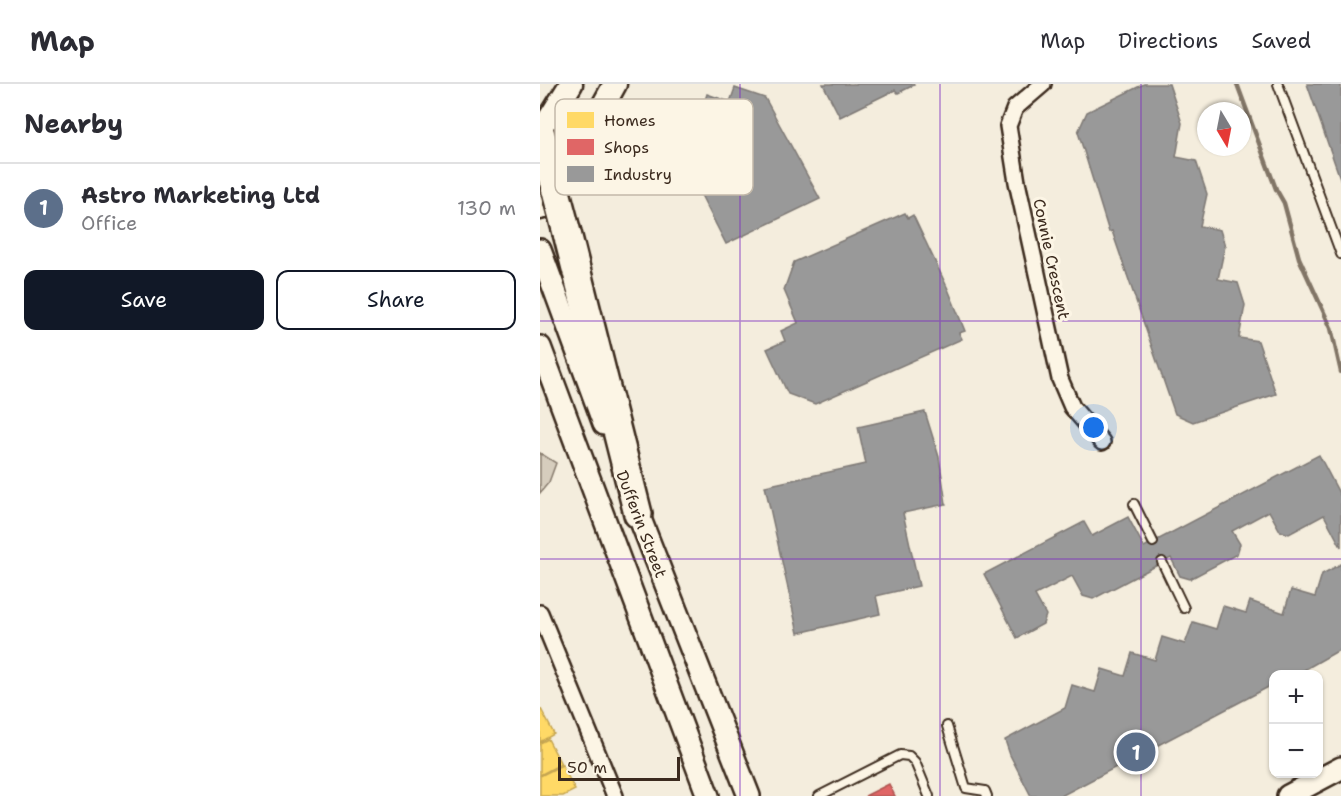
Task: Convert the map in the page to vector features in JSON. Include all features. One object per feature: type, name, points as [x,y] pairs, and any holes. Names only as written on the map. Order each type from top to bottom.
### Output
[{"type":"highway","points":[[540,132],[555,189]]},
{"type":"highway","points":[[557,195],[638,514]]},
{"type":"main road","points":[[561,99],[571,84]]},
{"type":"main road","points":[[607,99],[615,84]]},
{"type":"main road","points":[[540,132],[555,109]]},
{"type":"main road","points":[[540,208],[555,186]]},
{"type":"main road","name":"Dufferin Street","points":[[543,258],[638,514],[749,796]]},
{"type":"main road","name":"Dufferin Street","points":[[540,347],[708,796]]},
{"type":"main road","points":[[1287,796],[1341,768]]},
{"type":"street","name":"Connie Crescent","points":[[1044,84],[1015,108],[1008,126],[1017,182],[1060,379],[1072,407],[1102,442]]},
{"type":"street","points":[[540,613],[615,796]]},
{"type":"lane","points":[[1278,84],[1341,254]]},
{"type":"lane","points":[[1134,504],[1153,542]]},
{"type":"lane","points":[[1162,562],[1184,608]]},
{"type":"lane","points":[[947,726],[966,788],[985,790],[987,796]]},
{"type":"lane","points":[[819,796],[900,755],[909,756],[915,762],[929,796]]},
{"type":"shaded area","points":[[540,453],[556,463],[549,482],[540,493]]},
{"type":"building: Homes","points":[[540,710],[554,734],[540,742]]},
{"type":"building: Homes","points":[[548,739],[561,764],[540,775],[540,743]]},
{"type":"building: Homes","points":[[562,765],[575,790],[563,796],[540,796],[540,776]]},
{"type":"building: Shops","points":[[889,784],[895,796],[865,796]]},
{"type":"building: Industry","points":[[823,84],[914,85],[898,93],[895,90],[840,117]]},
{"type":"building: Industry","points":[[1144,84],[1169,84],[1182,123],[1176,157],[1196,161],[1207,194],[1200,226],[1220,230],[1225,246],[1218,279],[1238,283],[1245,305],[1239,338],[1258,341],[1276,394],[1193,422],[1175,414],[1112,231],[1109,232],[1078,132],[1087,112]]},
{"type":"building: Industry","points":[[1307,84],[1341,84],[1341,181]]},
{"type":"building: Industry","points":[[735,88],[765,98],[820,199],[726,244],[701,195],[753,195],[753,99],[731,99]]},
{"type":"building: Industry","points":[[707,94],[721,99],[705,99]]},
{"type":"building: Industry","points":[[905,213],[908,218],[913,215],[948,289],[965,331],[959,333],[962,339],[815,404],[788,394],[767,349],[785,341],[781,331],[798,323],[784,290],[794,262]]},
{"type":"building: Industry","points":[[925,412],[939,457],[946,504],[903,513],[919,586],[876,596],[880,614],[798,633],[765,486],[866,464],[858,427]]},
{"type":"building: Industry","points":[[1319,455],[1341,497],[1341,547],[1324,515],[1289,534],[1280,531],[1269,511],[1232,531],[1240,544],[1237,554],[1190,579],[1180,576],[1171,558],[1093,599],[1083,596],[1072,576],[1035,595],[1046,615],[1043,624],[1017,638],[984,574],[1084,522],[1092,536],[1128,517],[1144,547]]},
{"type":"building: Industry","points":[[1341,564],[1341,649],[1304,670],[1269,670],[1269,687],[1061,796],[1031,796],[1005,740],[1065,708],[1072,685],[1095,692],[1102,669],[1125,676],[1132,653],[1155,660],[1162,637],[1185,644],[1193,622],[1216,629],[1223,606],[1246,613],[1250,601],[1284,613],[1291,590],[1315,597],[1322,574]]},
{"type":"waterway","points":[[1237,84],[1276,189],[1284,203],[1299,258],[1331,328],[1341,372]]},
{"type":"place","name":"Astro Marketing Ltd","points":[[1136,752]]}]
